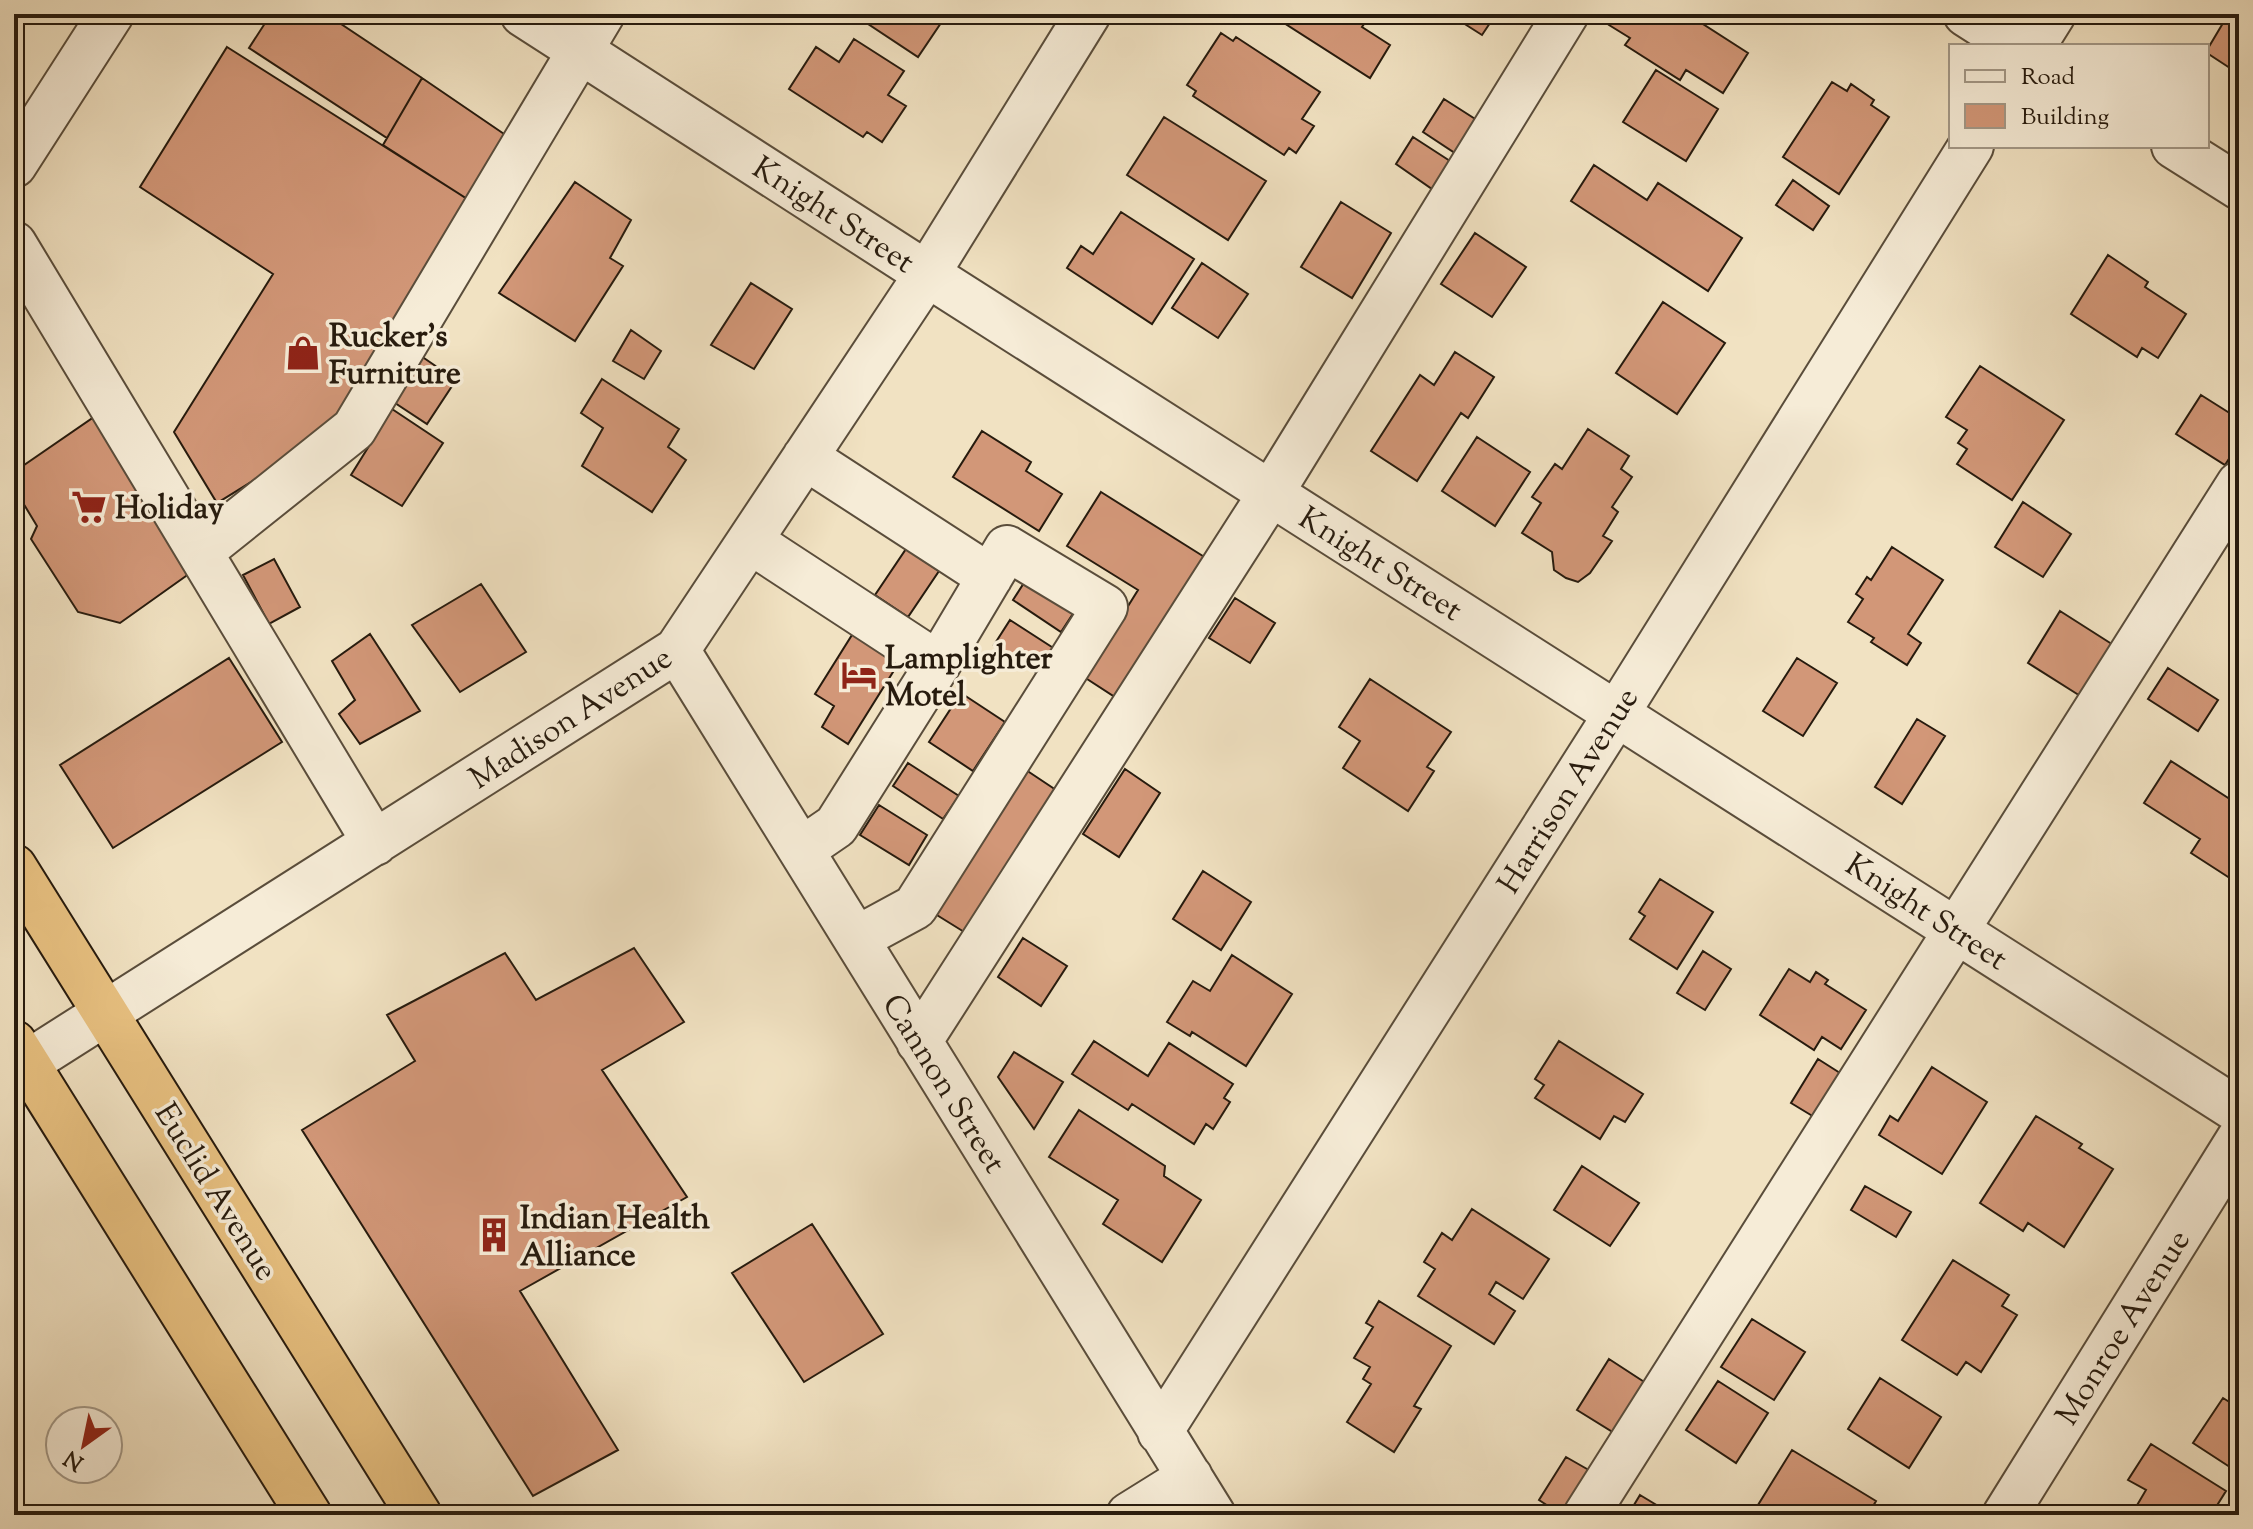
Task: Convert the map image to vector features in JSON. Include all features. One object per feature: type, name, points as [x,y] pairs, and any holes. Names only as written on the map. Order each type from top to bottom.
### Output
[{"type":"highway","name":"Euclid Avenue","points":[[14,867],[419,1515]]},
{"type":"highway","points":[[20,1053],[309,1515]]},
{"type":"street","points":[[14,165],[111,14]]},
{"type":"street","name":"Knight Street","points":[[523,14],[2239,1111]]},
{"type":"street","points":[[200,552],[354,429],[602,14]]},
{"type":"street","name":"Madison Avenue","points":[[20,1053],[106,1014],[677,650],[927,274],[1088,14]]},
{"type":"street","points":[[919,1042],[1271,493],[1566,14]]},
{"type":"street","points":[[1966,14],[2013,44]]},
{"type":"street","points":[[2034,44],[2053,14]]},
{"type":"street","name":"Harrison Avenue","points":[[1160,1432],[1617,713],[1970,148]]},
{"type":"street","points":[[2177,148],[2239,187]]},
{"type":"street","points":[[14,244],[375,843]]},
{"type":"street","points":[[805,457],[990,577]]},
{"type":"street","points":[[1586,1515],[2239,484]]},
{"type":"street","points":[[750,541],[938,664]]},
{"type":"street","points":[[801,850],[836,826],[1007,548],[1105,607],[915,907],[856,939]]},
{"type":"street","name":"Cannon Street","points":[[677,650],[1213,1515]]},
{"type":"street","name":"Monroe Avenue","points":[[2022,1506],[2239,1139]]},
{"type":"street","points":[[1129,1515],[1190,1477]]},
{"type":"building","points":[[271,14],[326,14],[422,78],[387,138],[249,48]]},
{"type":"building","points":[[853,14],[947,14],[918,57]]},
{"type":"building","points":[[1270,14],[1371,14],[1362,27],[1390,45],[1370,78]]},
{"type":"building","points":[[1449,14],[1496,14],[1482,35]]},
{"type":"building","points":[[1611,14],[1690,14],[1748,53],[1723,93],[1686,70],[1680,80],[1625,45],[1630,38],[1609,25],[1614,17]]},
{"type":"building","points":[[2208,14],[2239,14],[2239,74],[2209,54],[2209,47],[2223,23]]},
{"type":"building","points":[[1221,33],[1233,41],[1236,37],[1320,92],[1302,119],[1314,126],[1296,153],[1289,148],[1284,155],[1193,96],[1196,91],[1187,85]]},
{"type":"building","points":[[854,39],[904,71],[888,95],[906,106],[882,142],[867,132],[863,137],[789,89],[816,47],[839,62]]},
{"type":"building","name":"Rucker's Furniture","points":[[227,47],[472,202],[334,431],[217,503],[174,432],[273,274],[140,187]]},
{"type":"building","points":[[1656,70],[1718,109],[1686,161],[1623,122]]},
{"type":"building","points":[[422,78],[507,136],[472,202],[383,145]]},
{"type":"building","points":[[1832,82],[1847,91],[1851,84],[1874,100],[1871,105],[1889,117],[1839,194],[1783,157]]},
{"type":"building","points":[[1444,99],[1483,124],[1461,157],[1423,132]]},
{"type":"building","points":[[1164,117],[1266,181],[1228,240],[1127,175]]},
{"type":"building","points":[[1413,137],[1450,161],[1432,189],[1396,164]]},
{"type":"building","points":[[1594,165],[1647,200],[1658,183],[1742,238],[1708,291],[1571,201]]},
{"type":"building","points":[[1793,180],[1829,206],[1813,230],[1776,205]]},
{"type":"building","points":[[575,182],[631,220],[610,258],[623,266],[575,341],[499,293]]},
{"type":"building","points":[[1341,202],[1391,233],[1352,298],[1301,267]]},
{"type":"building","points":[[1121,212],[1194,259],[1152,324],[1067,268],[1081,246],[1093,254]]},
{"type":"building","points":[[1475,233],[1526,267],[1492,317],[1441,284]]},
{"type":"building","points":[[2108,255],[2148,282],[2145,287],[2186,314],[2158,358],[2142,348],[2137,357],[2071,314]]},
{"type":"building","points":[[1202,263],[1248,294],[1218,338],[1172,308]]},
{"type":"building","points":[[751,283],[792,309],[754,369],[711,345]]},
{"type":"building","points":[[1663,302],[1725,343],[1677,414],[1616,373]]},
{"type":"building","points":[[631,330],[661,351],[644,379],[613,361]]},
{"type":"building","points":[[1455,352],[1494,377],[1468,418],[1461,413],[1417,481],[1371,451],[1420,375],[1434,385]]},
{"type":"building","points":[[421,356],[456,380],[427,424],[392,401]]},
{"type":"building","points":[[1980,366],[2064,420],[2012,500],[1957,464],[1967,449],[1958,443],[1967,430],[1946,417]]},
{"type":"building","points":[[602,379],[679,429],[668,447],[686,460],[652,512],[582,466],[603,428],[581,413]]},
{"type":"building","points":[[2201,395],[2239,419],[2239,443],[2225,465],[2176,434]]},
{"type":"building","points":[[392,409],[443,443],[402,506],[351,475]]},
{"type":"building","name":"Holiday","points":[[94,417],[193,571],[120,623],[78,612],[31,539],[37,526],[14,488],[14,472]]},
{"type":"building","points":[[1588,429],[1629,456],[1621,469],[1632,477],[1612,507],[1618,512],[1603,536],[1612,541],[1590,573],[1578,582],[1554,570],[1552,552],[1522,533],[1541,503],[1532,497],[1555,464],[1562,469]]},
{"type":"building","points":[[982,431],[1031,462],[1026,471],[1062,494],[1039,531],[953,477]]},
{"type":"building","points":[[1477,437],[1530,472],[1495,526],[1442,491]]},
{"type":"building","points":[[1101,492],[1206,558],[1118,699],[1084,677],[1138,590],[1067,546]]},
{"type":"building","points":[[2023,502],[2071,534],[2043,577],[1995,547]]},
{"type":"building","points":[[1892,547],[1943,580],[1908,634],[1921,643],[1907,665],[1871,642],[1874,638],[1848,622],[1863,599],[1856,594],[1867,577],[1871,580]]},
{"type":"building","points":[[906,549],[939,571],[908,617],[875,595]]},
{"type":"building","points":[[274,559],[300,607],[269,624],[243,575]]},
{"type":"building","points":[[1029,575],[1078,606],[1061,632],[1013,600]]},
{"type":"building","points":[[481,584],[526,652],[460,692],[412,625]]},
{"type":"building","points":[[1235,598],[1275,623],[1250,663],[1209,638]]},
{"type":"building","points":[[2060,611],[2118,648],[2085,699],[2028,663]]},
{"type":"building","points":[[1010,620],[1058,651],[1042,676],[994,645]]},
{"type":"building","name":"Lamplighter Motel","points":[[857,627],[903,656],[848,744],[822,727],[834,706],[815,694]]},
{"type":"building","points":[[370,634],[420,711],[360,744],[339,714],[355,700],[332,661]]},
{"type":"building","points":[[229,658],[282,742],[113,848],[60,765]]},
{"type":"building","points":[[1797,658],[1837,683],[1803,736],[1763,711]]},
{"type":"building","points":[[2168,668],[2218,700],[2198,731],[2148,699]]},
{"type":"building","points":[[1370,679],[1451,732],[1427,767],[1434,771],[1408,811],[1343,768],[1360,741],[1339,727]]},
{"type":"building","points":[[961,693],[1005,722],[973,771],[929,742]]},
{"type":"building","points":[[1917,719],[1945,736],[1902,804],[1875,787]]},
{"type":"building","points":[[2171,761],[2239,805],[2239,884],[2191,853],[2200,839],[2144,803]]},
{"type":"building","points":[[908,763],[959,796],[943,819],[893,786]]},
{"type":"building","points":[[1023,768],[1059,792],[969,935],[932,912]]},
{"type":"building","points":[[1125,769],[1160,793],[1119,857],[1083,834]]},
{"type":"building","points":[[879,805],[927,835],[909,865],[860,835]]},
{"type":"building","points":[[1203,871],[1251,902],[1221,950],[1173,919]]},
{"type":"building","points":[[1660,879],[1713,912],[1677,969],[1630,939],[1645,916],[1639,912]]},
{"type":"building","points":[[1023,938],[1067,966],[1041,1006],[998,977]]},
{"type":"building","name":"Indian Health Alliance","points":[[634,948],[684,1022],[602,1070],[687,1197],[520,1291],[618,1450],[533,1496],[302,1130],[415,1061],[387,1015],[505,953],[536,1000]]},
{"type":"building","points":[[1703,951],[1731,969],[1705,1010],[1677,993]]},
{"type":"building","points":[[1232,955],[1292,994],[1246,1066],[1192,1032],[1190,1036],[1167,1022],[1193,981],[1210,991]]},
{"type":"building","points":[[1789,969],[1810,982],[1816,972],[1828,980],[1825,984],[1866,1010],[1841,1049],[1822,1037],[1814,1050],[1760,1015]]},
{"type":"building","points":[[1094,1041],[1148,1076],[1169,1043],[1233,1084],[1224,1098],[1230,1102],[1213,1129],[1206,1124],[1194,1144],[1132,1104],[1128,1110],[1072,1074]]},
{"type":"building","points":[[1559,1041],[1643,1094],[1625,1122],[1614,1116],[1600,1139],[1535,1098],[1544,1085],[1535,1079]]},
{"type":"building","points":[[1014,1052],[1063,1082],[1034,1129],[998,1077]]},
{"type":"building","points":[[1818,1059],[1851,1080],[1824,1123],[1791,1103]]},
{"type":"building","points":[[1932,1067],[1987,1102],[1942,1174],[1879,1135],[1890,1116],[1898,1121]]},
{"type":"building","points":[[1079,1110],[1165,1166],[1164,1176],[1201,1200],[1162,1262],[1103,1224],[1118,1200],[1049,1157]]},
{"type":"building","points":[[2036,1116],[2082,1144],[2079,1148],[2113,1169],[2064,1247],[2028,1223],[2023,1231],[1980,1203]]},
{"type":"building","points":[[1582,1166],[1639,1203],[1610,1246],[1554,1210]]},
{"type":"building","points":[[1865,1186],[1911,1212],[1896,1237],[1851,1210]]},
{"type":"building","points":[[1472,1209],[1549,1259],[1523,1299],[1496,1282],[1489,1294],[1515,1311],[1494,1344],[1418,1296],[1435,1269],[1424,1262],[1442,1233],[1452,1240]]},
{"type":"building","points":[[812,1224],[883,1334],[804,1382],[732,1273]]},
{"type":"building","points":[[1953,1260],[2009,1295],[2002,1306],[2017,1315],[1981,1372],[1966,1362],[1957,1375],[1902,1340]]},
{"type":"building","points":[[1379,1301],[1451,1346],[1414,1406],[1421,1409],[1394,1452],[1347,1422],[1371,1384],[1363,1379],[1370,1367],[1354,1358],[1373,1327],[1366,1323]]},
{"type":"building","points":[[1752,1319],[1805,1352],[1774,1400],[1721,1367]]},
{"type":"building","points":[[1609,1359],[1655,1389],[1624,1439],[1577,1410]]},
{"type":"building","points":[[1880,1378],[1941,1417],[1909,1468],[1848,1429]]},
{"type":"building","points":[[1718,1381],[1768,1413],[1736,1463],[1686,1430]]},
{"type":"building","points":[[2223,1398],[2239,1408],[2239,1473],[2193,1443]]},
{"type":"building","points":[[2151,1444],[2226,1491],[2211,1515],[2149,1515],[2136,1507],[2146,1490],[2128,1480]]},
{"type":"building","points":[[1792,1450],[1876,1501],[1868,1515],[1775,1515],[1758,1505]]},
{"type":"building","points":[[1566,1457],[1594,1473],[1568,1515],[1562,1515],[1539,1500]]},
{"type":"building","points":[[1640,1495],[1673,1515],[1628,1515]]},
{"type":"place","name":"Rucker's Furniture","points":[[303,353]]},
{"type":"place","name":"Holiday","points":[[89,507]]},
{"type":"place","name":"Lamplighter Motel","points":[[859,675]]},
{"type":"place","name":"Indian Health Alliance","points":[[494,1235]]}]
